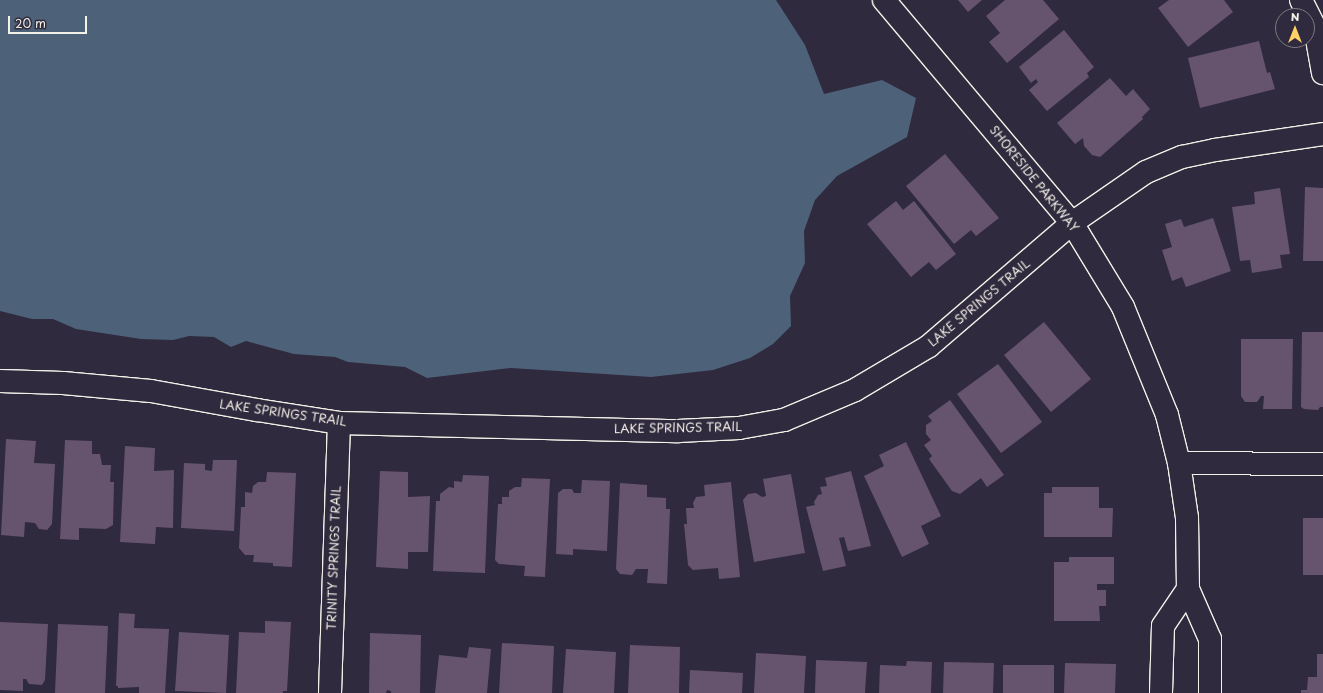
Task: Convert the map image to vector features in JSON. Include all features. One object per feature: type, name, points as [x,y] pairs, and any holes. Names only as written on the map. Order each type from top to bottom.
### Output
[{"type":"street","name":"SHORESIDE PARKWAY","points":[[884,0],[1072,223],[1123,306],[1167,415],[1179,463],[1187,518],[1188,589],[1210,638],[1210,693]]},
{"type":"street","points":[[1301,0],[1315,28],[1323,73]]},
{"type":"street","name":"LAKE SPRINGS TRAIL","points":[[0,381],[63,383],[151,391],[339,423],[678,430],[739,428],[784,420],[855,390],[929,346],[1072,223],[1146,172],[1182,157],[1215,150],[1323,134]]},
{"type":"street","name":"TRINITY SPRINGS TRAIL","points":[[330,693],[339,423]]},
{"type":"street","points":[[1179,463],[1323,464]]},
{"type":"street","points":[[1161,693],[1163,626],[1188,589]]},
{"type":"water","points":[[0,0],[776,0],[805,45],[824,94],[882,80],[916,98],[907,137],[837,176],[815,200],[804,231],[805,263],[790,296],[791,326],[773,344],[750,358],[713,370],[651,377],[511,368],[427,378],[405,367],[348,362],[335,357],[294,354],[246,341],[231,347],[214,337],[189,336],[173,340],[141,339],[76,329],[53,319],[32,319],[0,311]]},
{"type":"building","points":[[958,0],[982,0],[968,12]]},
{"type":"building","points":[[1005,0],[1043,0],[1059,19],[1007,63],[989,42],[1000,33],[986,16]]},
{"type":"building","points":[[1169,0],[1224,0],[1233,12],[1188,47],[1158,8]]},
{"type":"building","points":[[1064,30],[1094,67],[1087,73],[1089,77],[1047,111],[1029,90],[1038,82],[1036,79],[1031,83],[1019,67]]},
{"type":"building","points":[[1259,41],[1267,73],[1270,72],[1275,89],[1200,108],[1188,58]]},
{"type":"building","points":[[1110,78],[1126,96],[1133,89],[1150,109],[1142,117],[1143,119],[1100,157],[1092,155],[1084,146],[1083,138],[1075,144],[1057,123]]},
{"type":"building","points":[[945,154],[999,218],[976,236],[971,230],[954,244],[906,186]]},
{"type":"building","points":[[1305,187],[1323,188],[1323,261],[1303,261]]},
{"type":"building","points":[[1280,188],[1290,254],[1280,255],[1282,268],[1252,273],[1250,260],[1240,261],[1232,207],[1255,204],[1254,192]]},
{"type":"building","points":[[896,201],[903,210],[914,201],[956,254],[936,270],[929,262],[911,277],[867,224]]},
{"type":"building","points":[[1213,218],[1231,271],[1186,287],[1182,277],[1172,281],[1162,250],[1172,247],[1165,224],[1181,219],[1184,227]]},
{"type":"building","points":[[1044,322],[1091,379],[1051,412],[1004,355]]},
{"type":"building","points":[[1302,332],[1323,332],[1323,407],[1320,407],[1318,410],[1304,409],[1301,407]]},
{"type":"building","points":[[1241,339],[1293,339],[1292,409],[1263,409],[1264,396],[1261,396],[1257,402],[1245,402],[1241,396]]},
{"type":"building","points":[[998,364],[1042,422],[1001,453],[957,394]]},
{"type":"building","points":[[950,400],[1004,475],[987,487],[981,478],[960,494],[952,491],[929,459],[932,456],[924,445],[931,440],[926,434],[926,425],[932,421],[928,416]]},
{"type":"building","points":[[6,439],[36,441],[34,463],[55,464],[52,524],[47,530],[39,529],[35,523],[25,522],[24,537],[1,535]]},
{"type":"building","points":[[65,440],[92,441],[92,454],[100,454],[102,465],[111,465],[110,482],[114,482],[113,525],[106,529],[79,528],[79,540],[60,539]]},
{"type":"building","points":[[906,442],[941,516],[921,526],[929,544],[902,557],[864,476],[884,466],[879,455]]},
{"type":"building","points":[[125,446],[155,448],[154,471],[174,470],[173,528],[156,527],[155,544],[120,542]]},
{"type":"building","points":[[213,460],[237,460],[234,531],[181,528],[184,463],[205,464],[205,470],[212,471]]},
{"type":"building","points":[[380,471],[408,472],[408,497],[430,496],[428,552],[408,552],[408,569],[376,567]]},
{"type":"building","points":[[851,471],[871,546],[848,551],[844,537],[839,538],[846,566],[823,571],[806,507],[815,505],[814,502],[818,495],[822,494],[820,487],[827,486],[825,478]]},
{"type":"building","points":[[267,472],[296,473],[292,567],[273,566],[273,563],[253,562],[254,555],[245,555],[239,548],[241,507],[245,507],[245,492],[252,493],[253,486],[258,482],[266,482]]},
{"type":"building","points":[[791,474],[805,553],[754,562],[743,500],[748,494],[756,493],[762,497],[766,496],[763,479]]},
{"type":"building","points":[[463,475],[489,476],[485,573],[433,571],[436,501],[440,501],[440,494],[449,487],[454,488],[454,481],[462,482]]},
{"type":"building","points":[[522,478],[550,479],[545,577],[524,576],[525,566],[499,564],[495,560],[498,504],[502,504],[502,497],[509,497],[509,491],[515,487],[521,487]]},
{"type":"building","points":[[582,480],[610,481],[607,551],[573,549],[573,555],[556,554],[558,493],[563,489],[572,489],[574,493],[581,493]]},
{"type":"building","points":[[731,482],[740,577],[719,579],[718,568],[693,570],[688,565],[684,524],[687,524],[686,508],[694,508],[693,503],[696,497],[705,496],[704,485]]},
{"type":"building","points":[[620,483],[647,485],[647,497],[666,498],[666,509],[670,509],[667,584],[647,583],[648,569],[636,569],[632,575],[620,574],[616,569]]},
{"type":"building","points":[[1052,487],[1099,487],[1099,508],[1113,508],[1112,537],[1044,537],[1044,493],[1052,493]]},
{"type":"building","points":[[1303,518],[1323,518],[1323,575],[1303,575]]},
{"type":"building","points":[[1069,557],[1114,557],[1114,584],[1097,584],[1097,590],[1106,590],[1106,606],[1099,606],[1100,621],[1054,621],[1054,562],[1069,562]]},
{"type":"building","points":[[119,613],[135,614],[134,628],[169,629],[165,693],[139,693],[139,687],[118,688],[118,686],[116,686]]},
{"type":"building","points":[[265,621],[291,622],[287,691],[283,691],[283,693],[236,693],[239,632],[265,633]]},
{"type":"building","points":[[0,622],[48,624],[45,680],[42,685],[29,684],[26,679],[23,679],[23,691],[0,690]]},
{"type":"building","points":[[58,624],[108,626],[105,693],[55,693]]},
{"type":"building","points":[[179,632],[229,635],[226,693],[175,691]]},
{"type":"building","points":[[370,633],[421,635],[420,693],[391,693],[391,691],[387,690],[386,693],[369,693]]},
{"type":"building","points":[[502,643],[554,646],[552,693],[499,693]]},
{"type":"building","points":[[630,645],[680,647],[679,693],[628,693]]},
{"type":"building","points":[[469,647],[491,649],[487,693],[435,693],[439,655],[467,658]]},
{"type":"building","points":[[566,649],[616,652],[614,693],[563,693]]},
{"type":"building","points":[[756,653],[806,656],[804,693],[754,693]]},
{"type":"building","points":[[1317,654],[1323,654],[1323,693],[1301,693],[1301,690],[1307,690],[1308,677],[1317,677]]},
{"type":"building","points":[[816,660],[867,662],[865,693],[815,693]]},
{"type":"building","points":[[907,661],[932,662],[931,693],[879,693],[880,665],[906,666]]},
{"type":"building","points":[[944,662],[994,663],[993,693],[943,693]]},
{"type":"building","points":[[1065,663],[1116,664],[1115,693],[1064,693]]},
{"type":"building","points":[[1003,665],[1054,665],[1054,693],[1003,693]]},
{"type":"building","points":[[690,670],[743,673],[742,693],[689,693]]}]
